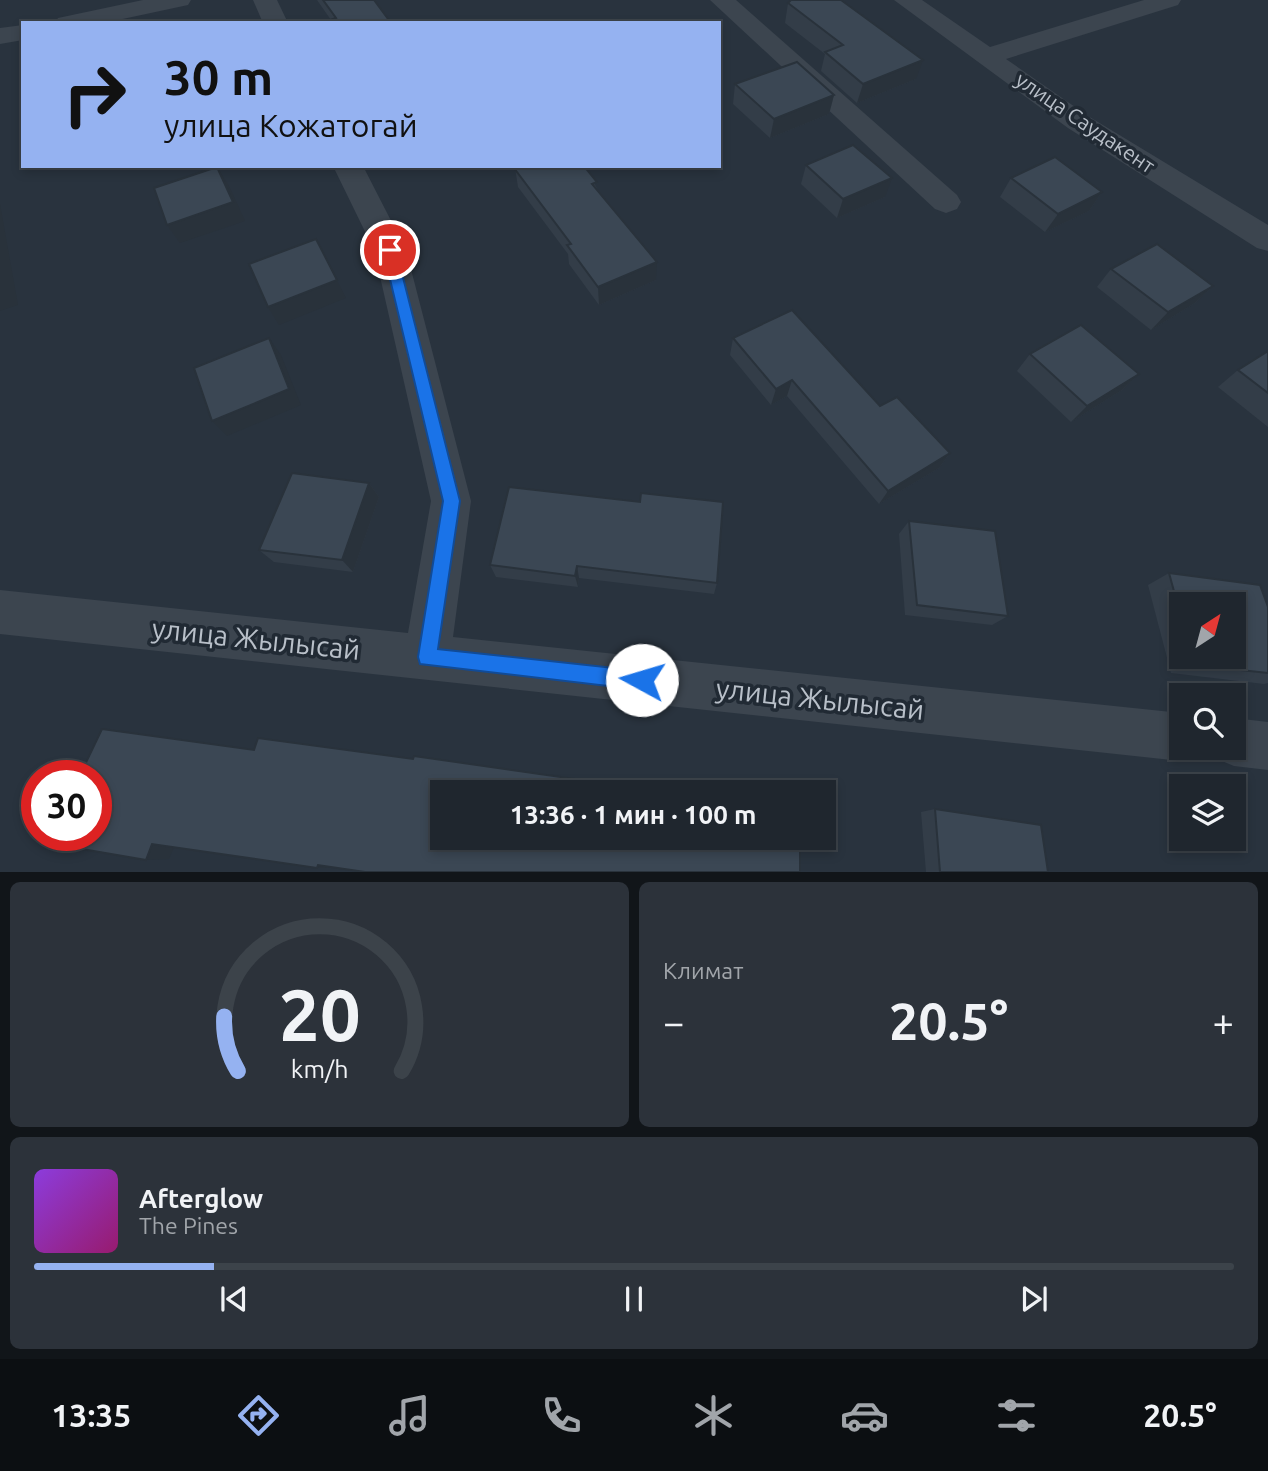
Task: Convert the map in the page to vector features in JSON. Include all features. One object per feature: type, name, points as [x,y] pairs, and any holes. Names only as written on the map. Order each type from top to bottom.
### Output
[{"type":"street","points":[[77,21],[179,0]]},
{"type":"street","points":[[265,0],[275,21]]},
{"type":"street","points":[[722,0],[946,202]]},
{"type":"street","name":"улица Саудакент","points":[[906,0],[1078,122],[1268,240]]},
{"type":"street","points":[[985,57],[1169,0]]},
{"type":"street","points":[[0,36],[21,32]]},
{"type":"street","points":[[349,168],[390,250],[451,501],[427,657]]},
{"type":"street","name":"улица Жылысай","points":[[0,612],[1169,736]]},
{"type":"street","points":[[1246,743],[1268,746]]},
{"type":"building","points":[[323,0],[374,0],[390,21],[330,20],[336,18]]},
{"type":"building","points":[[791,0],[841,0],[923,60],[863,84],[825,52],[843,45],[788,3]]},
{"type":"building","points":[[797,62],[834,95],[774,119],[735,84]]},
{"type":"building","points":[[853,145],[892,178],[843,199],[806,165]]},
{"type":"building","points":[[1055,157],[1102,192],[1058,214],[1011,178]]},
{"type":"building","points":[[217,168],[233,202],[167,225],[154,188]]},
{"type":"building","points":[[514,168],[586,168],[597,182],[592,184],[657,262],[598,287],[567,245],[571,244]]},
{"type":"building","points":[[316,239],[337,280],[268,307],[249,264]]},
{"type":"building","points":[[1157,244],[1213,286],[1168,312],[1111,269]]},
{"type":"building","points":[[792,310],[880,406],[897,397],[950,453],[888,491],[792,380],[776,389],[733,338]]},
{"type":"building","points":[[1081,325],[1139,374],[1087,406],[1030,354]]},
{"type":"building","points":[[269,338],[289,389],[212,421],[194,368]]},
{"type":"building","points":[[1268,351],[1268,393],[1238,370]]},
{"type":"building","points":[[292,473],[369,483],[342,560],[259,550]]},
{"type":"building","points":[[509,487],[640,502],[641,493],[723,502],[717,583],[577,566],[575,576],[490,565]]},
{"type":"building","points":[[909,521],[995,531],[1008,616],[917,605]]},
{"type":"building","points":[[1169,573],[1260,585],[1268,607],[1268,673],[1232,669],[1246,669],[1246,592],[1174,592]]},
{"type":"building","points":[[102,729],[254,750],[258,738],[413,759],[414,756],[582,780],[430,780],[430,850],[800,850],[800,872],[365,872],[318,865],[317,868],[152,844],[146,860],[94,851],[112,851],[112,760],[87,760]]},
{"type":"building","points":[[935,809],[1041,825],[1048,872],[940,872]]},
{"type":"route","points":[[390,250],[451,501],[427,657],[642,680]]}]
